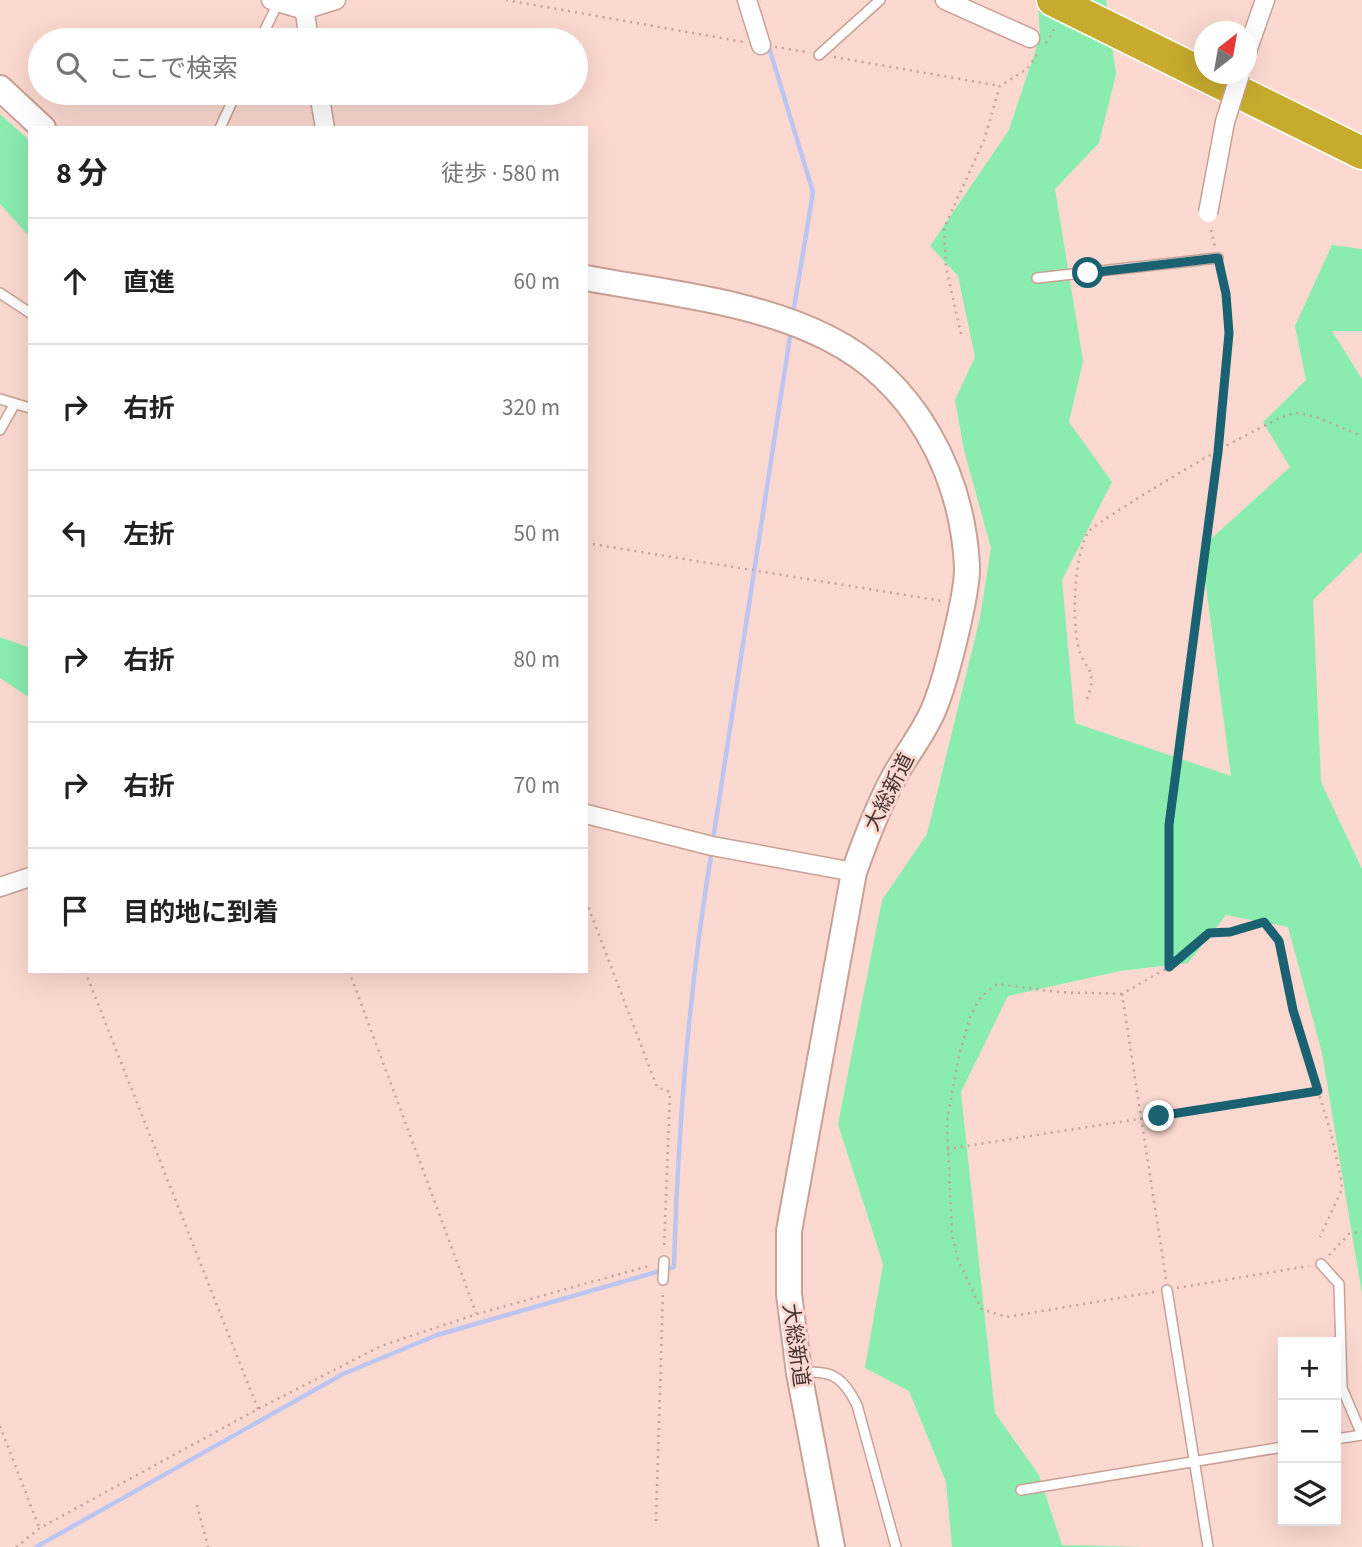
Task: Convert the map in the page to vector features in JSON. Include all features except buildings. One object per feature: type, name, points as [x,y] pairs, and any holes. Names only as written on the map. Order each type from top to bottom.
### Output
[{"type":"highway","points":[[1055,1],[1362,153]]},
{"type":"street","points":[[274,2],[304,5],[336,0]]},
{"type":"street","points":[[747,0],[761,45]]},
{"type":"street","points":[[945,0],[1030,38]]},
{"type":"street","points":[[304,5],[307,28]]},
{"type":"street","points":[[1208,213],[1225,122],[1237,84]]},
{"type":"street","points":[[0,89],[41,126]]},
{"type":"street","points":[[321,105],[325,126]]},
{"type":"street","name":"大総新道","points":[[588,278],[749,310],[828,338],[885,376],[918,416],[943,458],[961,512],[967,569],[961,604],[935,706],[870,826],[855,872],[789,1231],[789,1294],[799,1373],[832,1547]]},
{"type":"street","points":[[588,815],[712,846],[855,872]]},
{"type":"street","points":[[0,887],[28,878]]},
{"type":"lane","points":[[818,55],[880,0]]},
{"type":"lane","points":[[264,28],[274,2]]},
{"type":"lane","points":[[221,126],[231,105]]},
{"type":"lane","points":[[1037,278],[1218,258]]},
{"type":"lane","points":[[0,293],[28,312]]},
{"type":"lane","points":[[0,399],[28,408]]},
{"type":"lane","points":[[0,430],[14,405]]},
{"type":"lane","points":[[663,1280],[664,1262]]},
{"type":"lane","points":[[1321,1264],[1339,1284],[1342,1388],[1362,1435],[1341,1438]]},
{"type":"lane","points":[[1167,1290],[1208,1547]]},
{"type":"lane","points":[[799,1373],[829,1374],[843,1380],[849,1389],[857,1405],[896,1547]]},
{"type":"lane","points":[[1021,1490],[1278,1448]]},
{"type":"path","points":[[961,334],[946,267],[944,228],[984,141],[1000,86],[1027,69],[1052,34],[1060,9],[1055,1]]},
{"type":"path","points":[[1169,967],[1169,825],[1218,452],[1229,333],[1226,294],[1208,213]]},
{"type":"path","points":[[1087,699],[1094,676],[1081,656],[1077,642],[1077,570],[1084,540],[1102,521],[1218,452],[1278,419],[1296,413],[1362,436]]},
{"type":"path","points":[[588,543],[961,604]]},
{"type":"path","points":[[16,1547],[40,1528],[258,1409],[381,1346],[477,1314],[664,1262],[670,1092],[657,1087],[588,906]]},
{"type":"path","points":[[1320,1237],[1342,1189],[1331,1133],[1293,1010],[1279,941],[1270,926],[1264,922],[1230,932],[1209,933],[1169,967],[1122,994],[1057,992],[1005,983],[989,988],[976,1004],[965,1032],[947,1121],[947,1149],[952,1235],[958,1259],[981,1309],[1007,1317],[1321,1264],[1349,1234],[1362,1232]]},
{"type":"path","points":[[86,973],[258,1409]]},
{"type":"path","points":[[350,973],[477,1314]]},
{"type":"path","points":[[1122,994],[1167,1290]]},
{"type":"path","points":[[947,1149],[1318,1091]]},
{"type":"path","points":[[656,1521],[663,1280]]},
{"type":"path","points":[[0,1426],[40,1528]]},
{"type":"path","points":[[197,1505],[208,1547]]},
{"type":"green space","points":[[1038,0],[1106,0],[1116,74],[1099,143],[1055,189],[1083,361],[1069,422],[1112,482],[1062,580],[1075,723],[1231,776],[1201,548],[1290,467],[1263,422],[1306,380],[1295,326],[1332,245],[1362,249],[1362,331],[1332,331],[1362,379],[1362,552],[1313,600],[1321,782],[1362,869],[1362,1294],[1322,1053],[1288,927],[1226,915],[1188,963],[1120,971],[1008,996],[961,1092],[995,1413],[1039,1475],[1062,1545],[1143,1547],[952,1547],[946,1482],[909,1391],[865,1368],[883,1264],[838,1124],[882,900],[927,834],[980,618],[991,548],[964,450],[955,400],[975,357],[958,276],[930,246],[1009,130],[1040,37]]},
{"type":"green space","points":[[0,114],[28,139],[28,235],[0,204]]},
{"type":"green space","points":[[0,637],[28,647],[28,697],[0,678]]},
{"type":"waterway","points":[[768,44],[813,192],[793,314]]},
{"type":"waterway","points":[[713,840],[791,330]]},
{"type":"waterway","points":[[36,1547],[343,1374],[437,1335],[674,1267],[686,1057],[712,849]]},
{"type":"route","points":[[1088,273],[1218,258],[1226,294],[1229,333],[1218,452],[1169,825],[1169,967],[1209,933],[1230,932],[1264,922],[1270,926],[1279,941],[1293,1010],[1318,1091],[1159,1116]]}]
